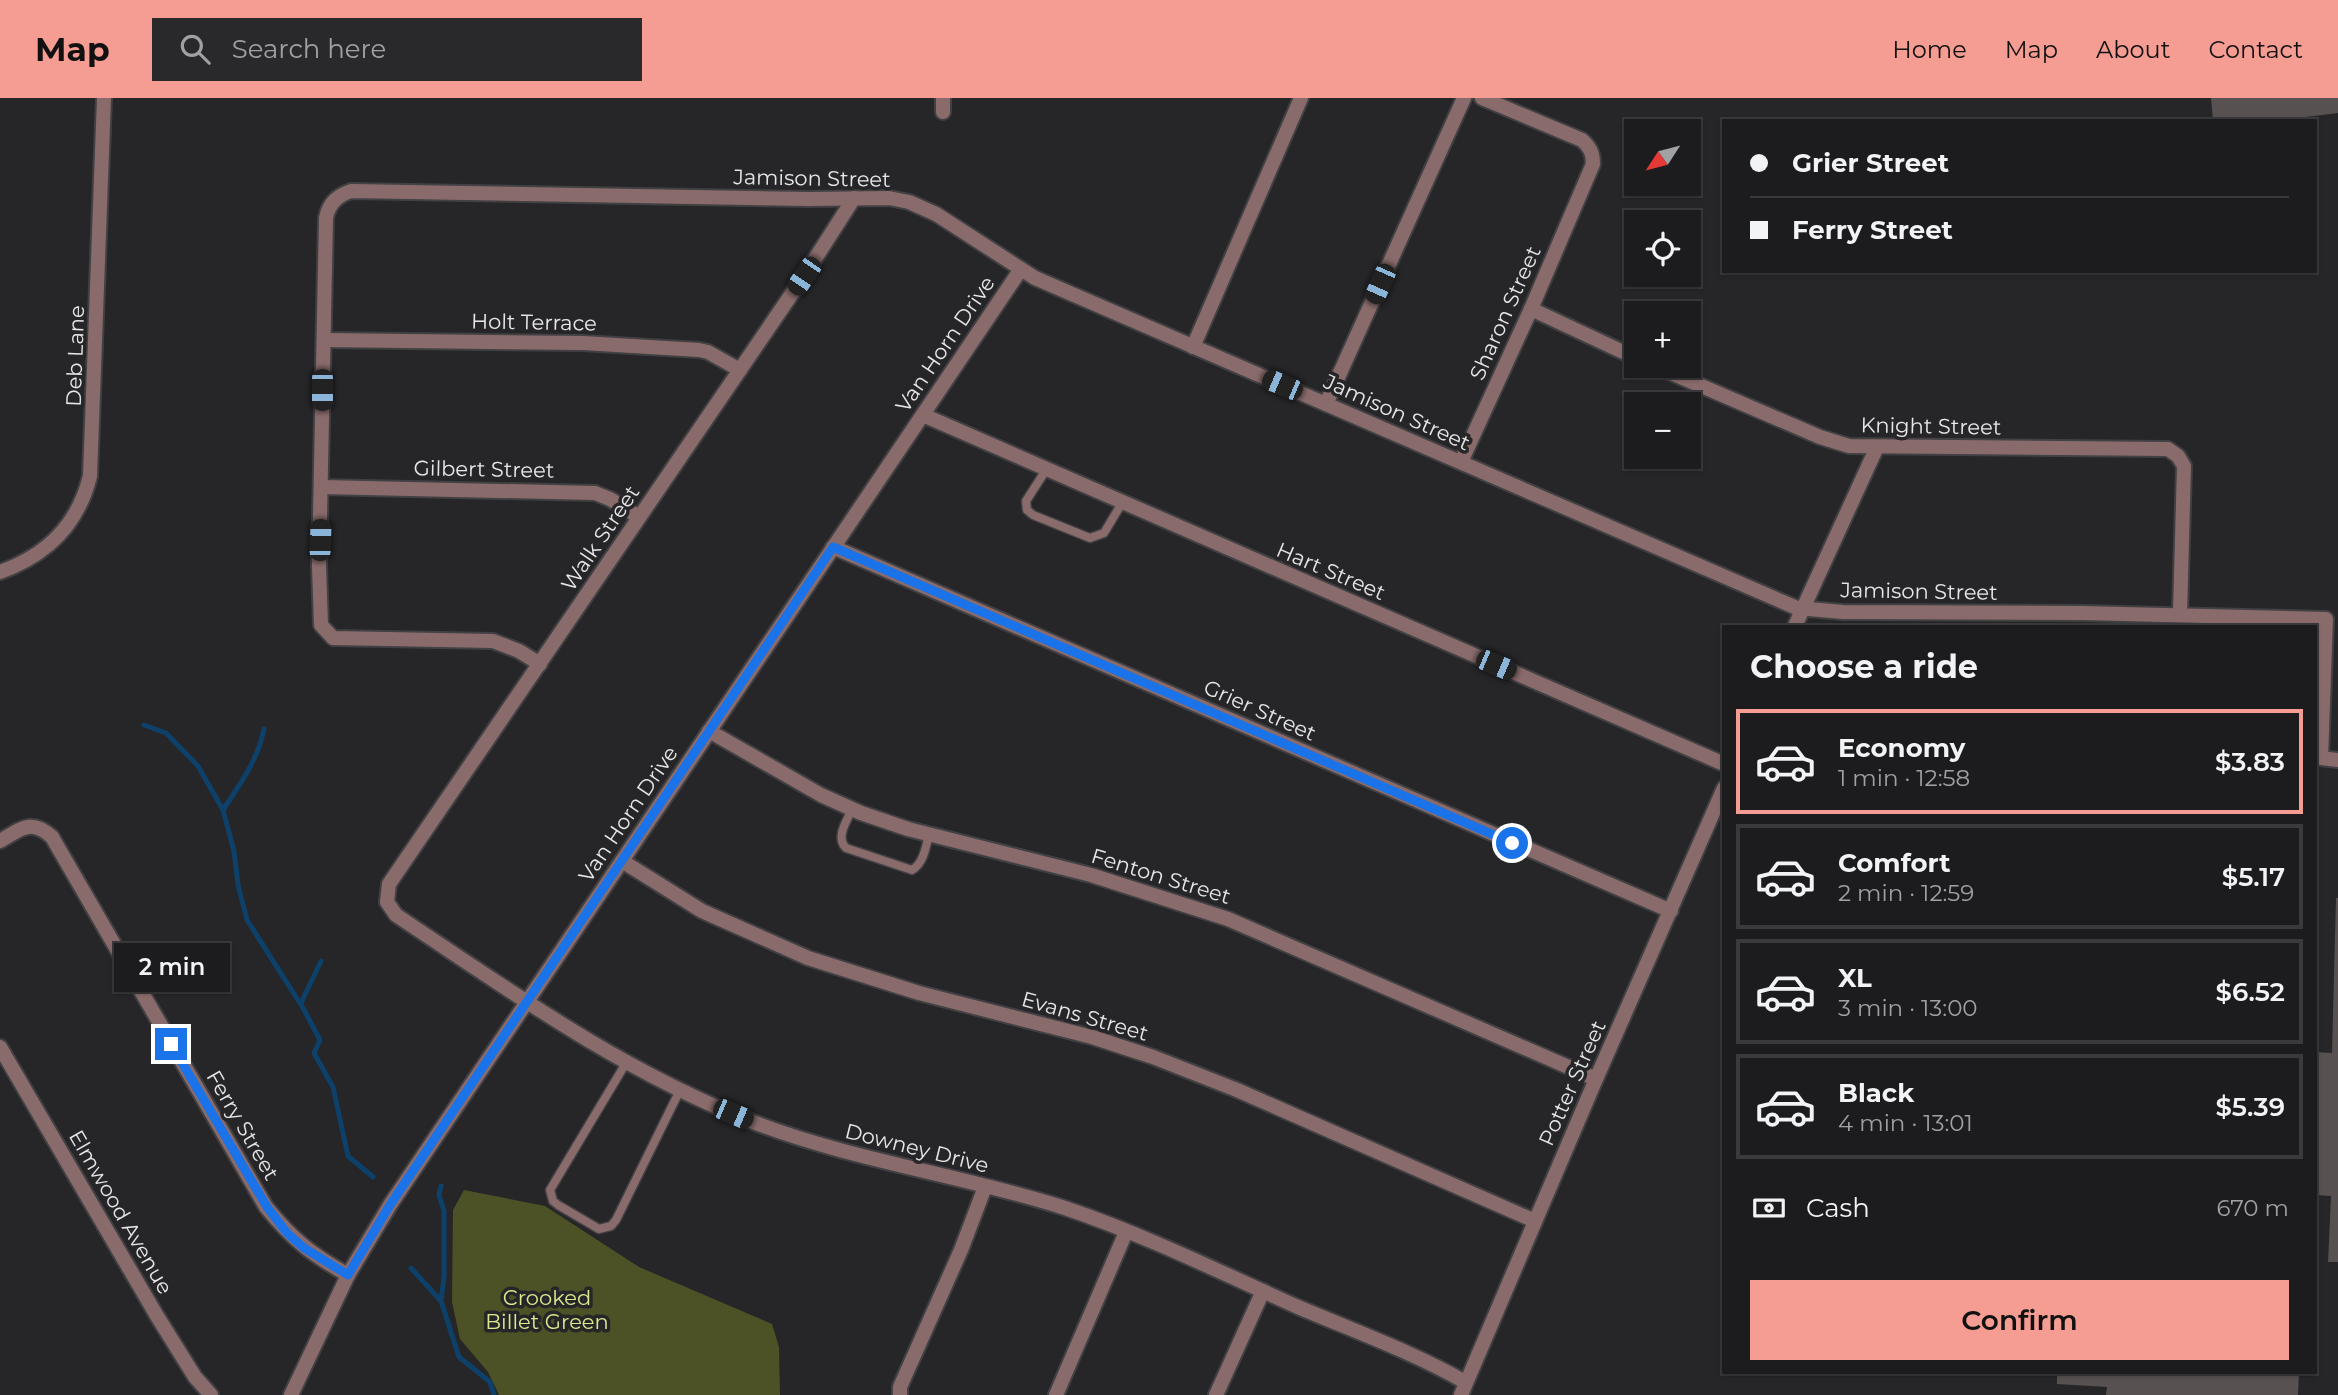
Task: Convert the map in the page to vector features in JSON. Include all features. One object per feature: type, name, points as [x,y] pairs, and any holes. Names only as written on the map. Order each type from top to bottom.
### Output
[{"type":"street","name":"Deb Lane","points":[[0,572],[20,565],[42,551],[66,527],[85,498],[90,476],[104,98]]},
{"type":"street","points":[[1194,346],[1301,98]]},
{"type":"street","points":[[1326,404],[1464,98]]},
{"type":"street","name":"Sharon Street","points":[[1461,463],[1593,164],[1589,146],[1581,140],[1482,98]]},
{"type":"street","name":"Jamison Street","points":[[324,340],[326,218],[332,202],[351,191],[889,198],[909,202],[936,214],[1035,278],[1803,609],[1843,612],[2180,614],[2326,619],[2320,758],[2338,760]]},
{"type":"street","name":"Walk Street","points":[[387,902],[389,884],[740,370],[854,198]]},
{"type":"street","name":"Van Horn Drive","points":[[291,1395],[348,1275],[390,1205],[1021,269]]},
{"type":"street","points":[[1531,309],[1624,352]]},
{"type":"street","points":[[324,340],[319,566],[321,625],[333,638],[493,641],[519,651],[540,664]]},
{"type":"street","name":"Holt Terrace","points":[[324,340],[583,343],[699,350],[708,352],[740,370]]},
{"type":"street","name":"Knight Street","points":[[1684,378],[1838,443],[1877,447],[2168,449],[2178,456],[2184,466],[2180,614]]},
{"type":"street","name":"Hart Street","points":[[923,415],[1722,763]]},
{"type":"street","points":[[1795,625],[1877,447]]},
{"type":"street","name":"Gilbert Street","points":[[321,487],[595,493],[639,517]]},
{"type":"street","name":"Grier Street","points":[[833,547],[1671,911]]},
{"type":"street","name":"Fenton Street","points":[[709,731],[821,795],[852,808],[929,834],[1091,875],[1228,919],[1596,1079]]},
{"type":"street","name":"Potter Street","points":[[1463,1388],[1722,793]]},
{"type":"street","name":"Ferry Street","points":[[0,841],[24,827],[34,825],[43,828],[51,836],[267,1207],[287,1233],[304,1248],[348,1275]]},
{"type":"street","name":"Evans Street","points":[[622,861],[702,911],[808,958],[919,993],[1092,1037],[1153,1057],[1237,1090],[1535,1220]]},
{"type":"street","name":"Downey Drive","points":[[387,902],[397,915],[525,1002],[626,1063],[680,1090],[753,1122],[798,1137],[1066,1209],[1263,1291],[1463,1388]]},
{"type":"street","name":"Elmwood Avenue","points":[[0,1047],[157,1317],[195,1377],[211,1395]]},
{"type":"street","points":[[900,1395],[900,1387],[961,1250],[985,1187]]},
{"type":"street","points":[[1056,1395],[1126,1232]]},
{"type":"street","points":[[1216,1395],[1263,1291]]},
{"type":"lane","points":[[1046,470],[1026,501],[1027,510],[1033,515],[1090,538],[1104,533],[1122,503]]},
{"type":"lane","points":[[852,808],[840,838],[846,848],[912,870],[918,867],[922,859],[929,834]]},
{"type":"lane","points":[[626,1063],[550,1190],[553,1201],[558,1205],[599,1228],[611,1226],[615,1220],[680,1090]]},
{"type":"green space","name":"Crooked Billet Green","points":[[464,1190],[545,1206],[639,1267],[772,1324],[779,1347],[780,1395],[499,1395],[488,1372],[460,1339],[452,1302],[453,1210]]},
{"type":"building","points":[[2211,98],[2338,98],[2338,113],[2291,119],[2213,119]]},
{"type":"building","points":[[2338,898],[2338,1262],[2328,1262],[2331,1196],[2317,1195],[2317,1052],[2332,1053]]},
{"type":"building","points":[[2057,1374],[2299,1374],[2298,1395],[2106,1395],[2107,1387],[2057,1384]]},
{"type":"waterway","points":[[144,725],[166,733],[198,766],[223,810],[247,920],[303,1008],[320,1040],[314,1053],[333,1087],[348,1156],[373,1177]]},
{"type":"waterway","points":[[223,810],[253,761],[264,729]]},
{"type":"waterway","points":[[301,1003],[321,961]]},
{"type":"waterway","points":[[441,1186],[439,1195],[444,1211],[444,1277],[441,1301]]},
{"type":"waterway","points":[[411,1268],[441,1301],[459,1357],[490,1382],[494,1395]]},
{"type":"route","points":[[171,1044],[267,1207],[287,1233],[304,1248],[348,1275],[390,1205],[525,1002],[833,547],[1512,843]]}]
